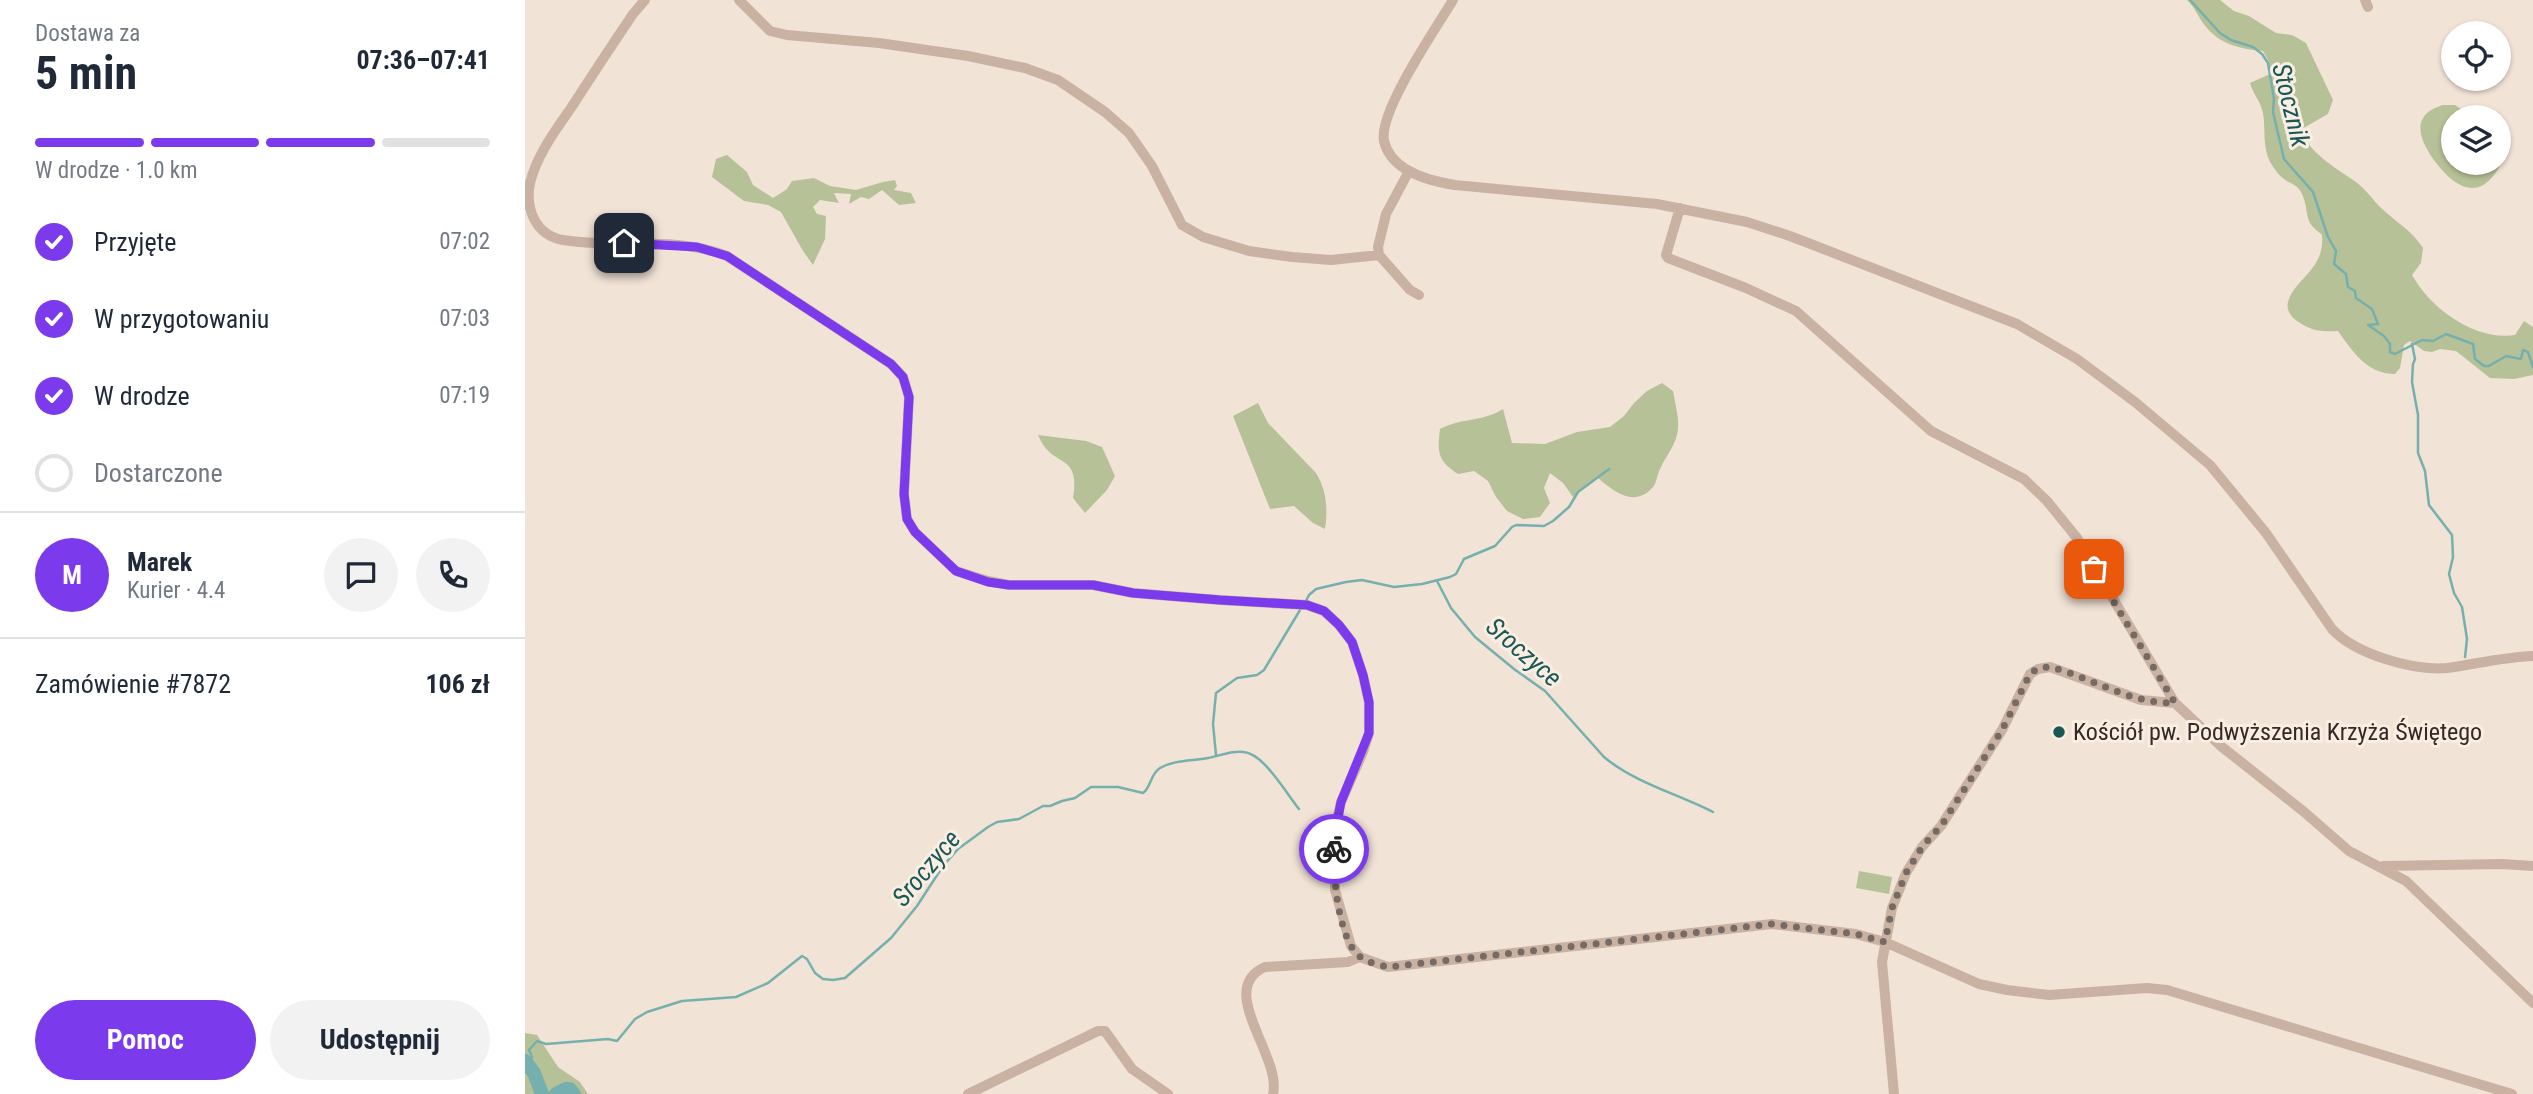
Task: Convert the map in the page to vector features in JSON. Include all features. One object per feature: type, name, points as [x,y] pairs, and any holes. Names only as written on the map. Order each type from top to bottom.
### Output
[{"type":"street","points":[[645,0],[554,133],[535,166],[528,199],[535,224],[540,230],[561,240],[713,250],[727,256],[891,364],[903,377],[909,397],[904,494],[907,519],[915,532],[956,571],[988,582],[1009,585],[1093,585],[1133,593],[1307,605],[1324,611],[1352,642],[1369,702],[1369,733],[1341,802],[1335,833],[1335,890],[1351,946],[1360,957],[1388,967],[1772,924],[1856,934],[1885,942],[1979,984],[2007,990],[2049,995],[2147,988],[2168,990],[2272,1024],[2512,1094]]},
{"type":"street","points":[[739,0],[770,31],[968,56],[1025,68],[1058,80],[1105,112],[1129,133],[1152,166],[1182,225],[1203,237],[1249,251],[1292,257],[1331,260],[1378,255]]},
{"type":"street","points":[[1453,0],[1400,87],[1385,127],[1384,141],[1398,163],[1409,171],[1440,183],[1657,204],[1747,222],[1836,253],[2017,324],[2077,359],[2135,402],[2210,465],[2266,533],[2332,629],[2345,642],[2387,658],[2432,668],[2533,656]]},
{"type":"street","points":[[1409,171],[1386,214],[1378,255],[1410,290],[1419,295]]},
{"type":"street","points":[[1680,208],[1668,258],[1747,288],[1797,311],[1931,431],[2024,479],[2047,501],[2077,538],[2175,703],[2222,747],[2349,851],[2406,881],[2533,1003]]},
{"type":"street","points":[[1894,1094],[1882,971],[1892,908],[1906,873],[1922,847],[1941,826],[2002,730],[2030,674],[2038,668],[2050,667],[2141,700],[2175,703]]},
{"type":"street","points":[[2380,866],[2533,866]]},
{"type":"street","points":[[1273,1094],[1276,1084],[1268,1054],[1249,1015],[1244,997],[1255,972],[1276,966],[1348,962],[1360,957]]},
{"type":"street","points":[[968,1094],[1098,1031],[1105,1031],[1132,1069],[1168,1094]]},
{"type":"green space","points":[[2187,0],[2220,0],[2234,11],[2249,16],[2276,33],[2292,35],[2306,43],[2333,100],[2328,114],[2300,130],[2305,139],[2317,153],[2359,185],[2419,242],[2423,248],[2421,263],[2412,275],[2430,300],[2442,311],[2470,328],[2500,336],[2515,335],[2524,321],[2533,327],[2533,375],[2514,379],[2490,378],[2456,351],[2424,351],[2410,341],[2404,345],[2400,368],[2395,374],[2385,373],[2362,360],[2338,331],[2312,329],[2293,317],[2288,310],[2288,302],[2319,257],[2322,235],[2310,223],[2299,189],[2280,176],[2268,156],[2263,113],[2250,83],[2270,74],[2269,62],[2263,51],[2237,47],[2215,36]]},
{"type":"green space","points":[[2441,106],[2441,169],[2422,138],[2421,122],[2432,110]]},
{"type":"green space","points":[[727,155],[747,172],[753,185],[773,198],[787,189],[792,181],[814,178],[830,186],[856,190],[895,180],[897,186],[894,190],[911,193],[916,203],[899,205],[882,190],[869,199],[861,197],[849,204],[851,194],[834,193],[839,203],[820,200],[813,207],[817,214],[826,216],[825,239],[813,265],[781,212],[768,205],[744,201],[712,177],[716,159]]},
{"type":"green space","points":[[2493,175],[2485,184],[2476,188],[2457,183],[2447,176]]},
{"type":"green space","points":[[1662,383],[1673,391],[1678,419],[1677,434],[1654,485],[1639,496],[1618,493],[1598,478],[1573,497],[1563,483],[1550,473],[1544,488],[1550,503],[1540,517],[1523,519],[1507,511],[1488,481],[1474,471],[1458,474],[1446,465],[1440,456],[1440,429],[1448,425],[1487,416],[1503,409],[1512,443],[1545,444],[1577,432],[1610,427],[1647,391]]},
{"type":"green space","points":[[1258,403],[1268,423],[1320,480],[1326,500],[1325,529],[1313,523],[1294,506],[1270,509],[1233,416]]},
{"type":"green space","points":[[1038,435],[1086,441],[1102,447],[1115,476],[1107,490],[1085,513],[1073,498],[1073,473],[1044,446]]},
{"type":"green space","points":[[1859,871],[1892,877],[1889,894],[1856,888]]},
{"type":"green space","points":[[525,1033],[537,1035],[558,1067],[580,1082],[588,1094],[525,1094]]},
{"type":"waterway","name":"Stocznik","points":[[2190,0],[2220,33],[2231,40],[2253,47],[2268,63],[2274,99],[2273,112],[2284,159],[2313,192],[2328,237],[2336,251],[2334,264],[2346,274],[2348,287],[2355,291],[2356,298],[2372,309],[2378,324],[2368,325],[2384,336],[2390,344],[2390,352],[2395,354],[2422,340],[2433,341],[2446,334],[2473,344],[2475,359],[2484,366],[2506,356],[2521,359],[2523,350],[2528,352],[2533,367]]},
{"type":"waterway","points":[[2412,344],[2415,359],[2412,382],[2418,415],[2418,453],[2425,471],[2429,505],[2452,535],[2453,557],[2449,574],[2454,593],[2462,607],[2467,639],[2465,657]]},
{"type":"waterway","points":[[1306,601],[1316,589],[1346,582],[1362,580],[1394,587],[1450,577],[1456,574],[1464,559],[1495,546],[1512,527],[1544,526],[1553,521],[1569,507],[1578,492],[1609,469]]},
{"type":"waterway","name":"Sroczyce","points":[[1437,581],[1451,608],[1475,637],[1545,691],[1604,757],[1629,774],[1713,812]]},
{"type":"waterway","name":"Sroczyce","points":[[1216,755],[1213,724],[1216,693],[1237,678],[1257,675],[1264,670],[1300,610]]},
{"type":"waterway","name":"Sroczyce","points":[[529,1065],[532,1057],[529,1050],[537,1041],[546,1044],[608,1039],[617,1041],[635,1019],[647,1012],[682,1001],[736,997],[768,983],[802,956],[823,979],[845,978],[891,938],[958,849],[997,822],[1019,819],[1043,806],[1075,798],[1091,787],[1118,787],[1143,793],[1152,777],[1165,765],[1230,752],[1244,752],[1252,754],[1267,767],[1299,809]]},
{"type":"waterway","points":[[525,1061],[534,1073],[542,1094]]},
{"type":"waterway","points":[[556,1094],[566,1089],[570,1089],[574,1094]]},
{"type":"way so far","points":[[1334,849],[1335,890],[1351,946],[1360,957],[1388,967],[1772,924],[1856,934],[1885,942],[1892,908],[1906,873],[1922,847],[1941,826],[2002,730],[2030,674],[2038,668],[2050,667],[2141,700],[2175,703],[2094,569]]},
{"type":"place","name":"Kościół pw. Podwyższenia Krzyża Świętego","points":[[2059,732]]},
{"type":"route","points":[[624,243],[697,247],[727,256],[891,364],[903,377],[909,397],[904,494],[907,519],[915,532],[956,571],[988,582],[1009,585],[1093,585],[1133,593],[1288,602],[1324,611],[1352,642],[1369,702],[1369,733],[1341,802],[1334,849]]}]
